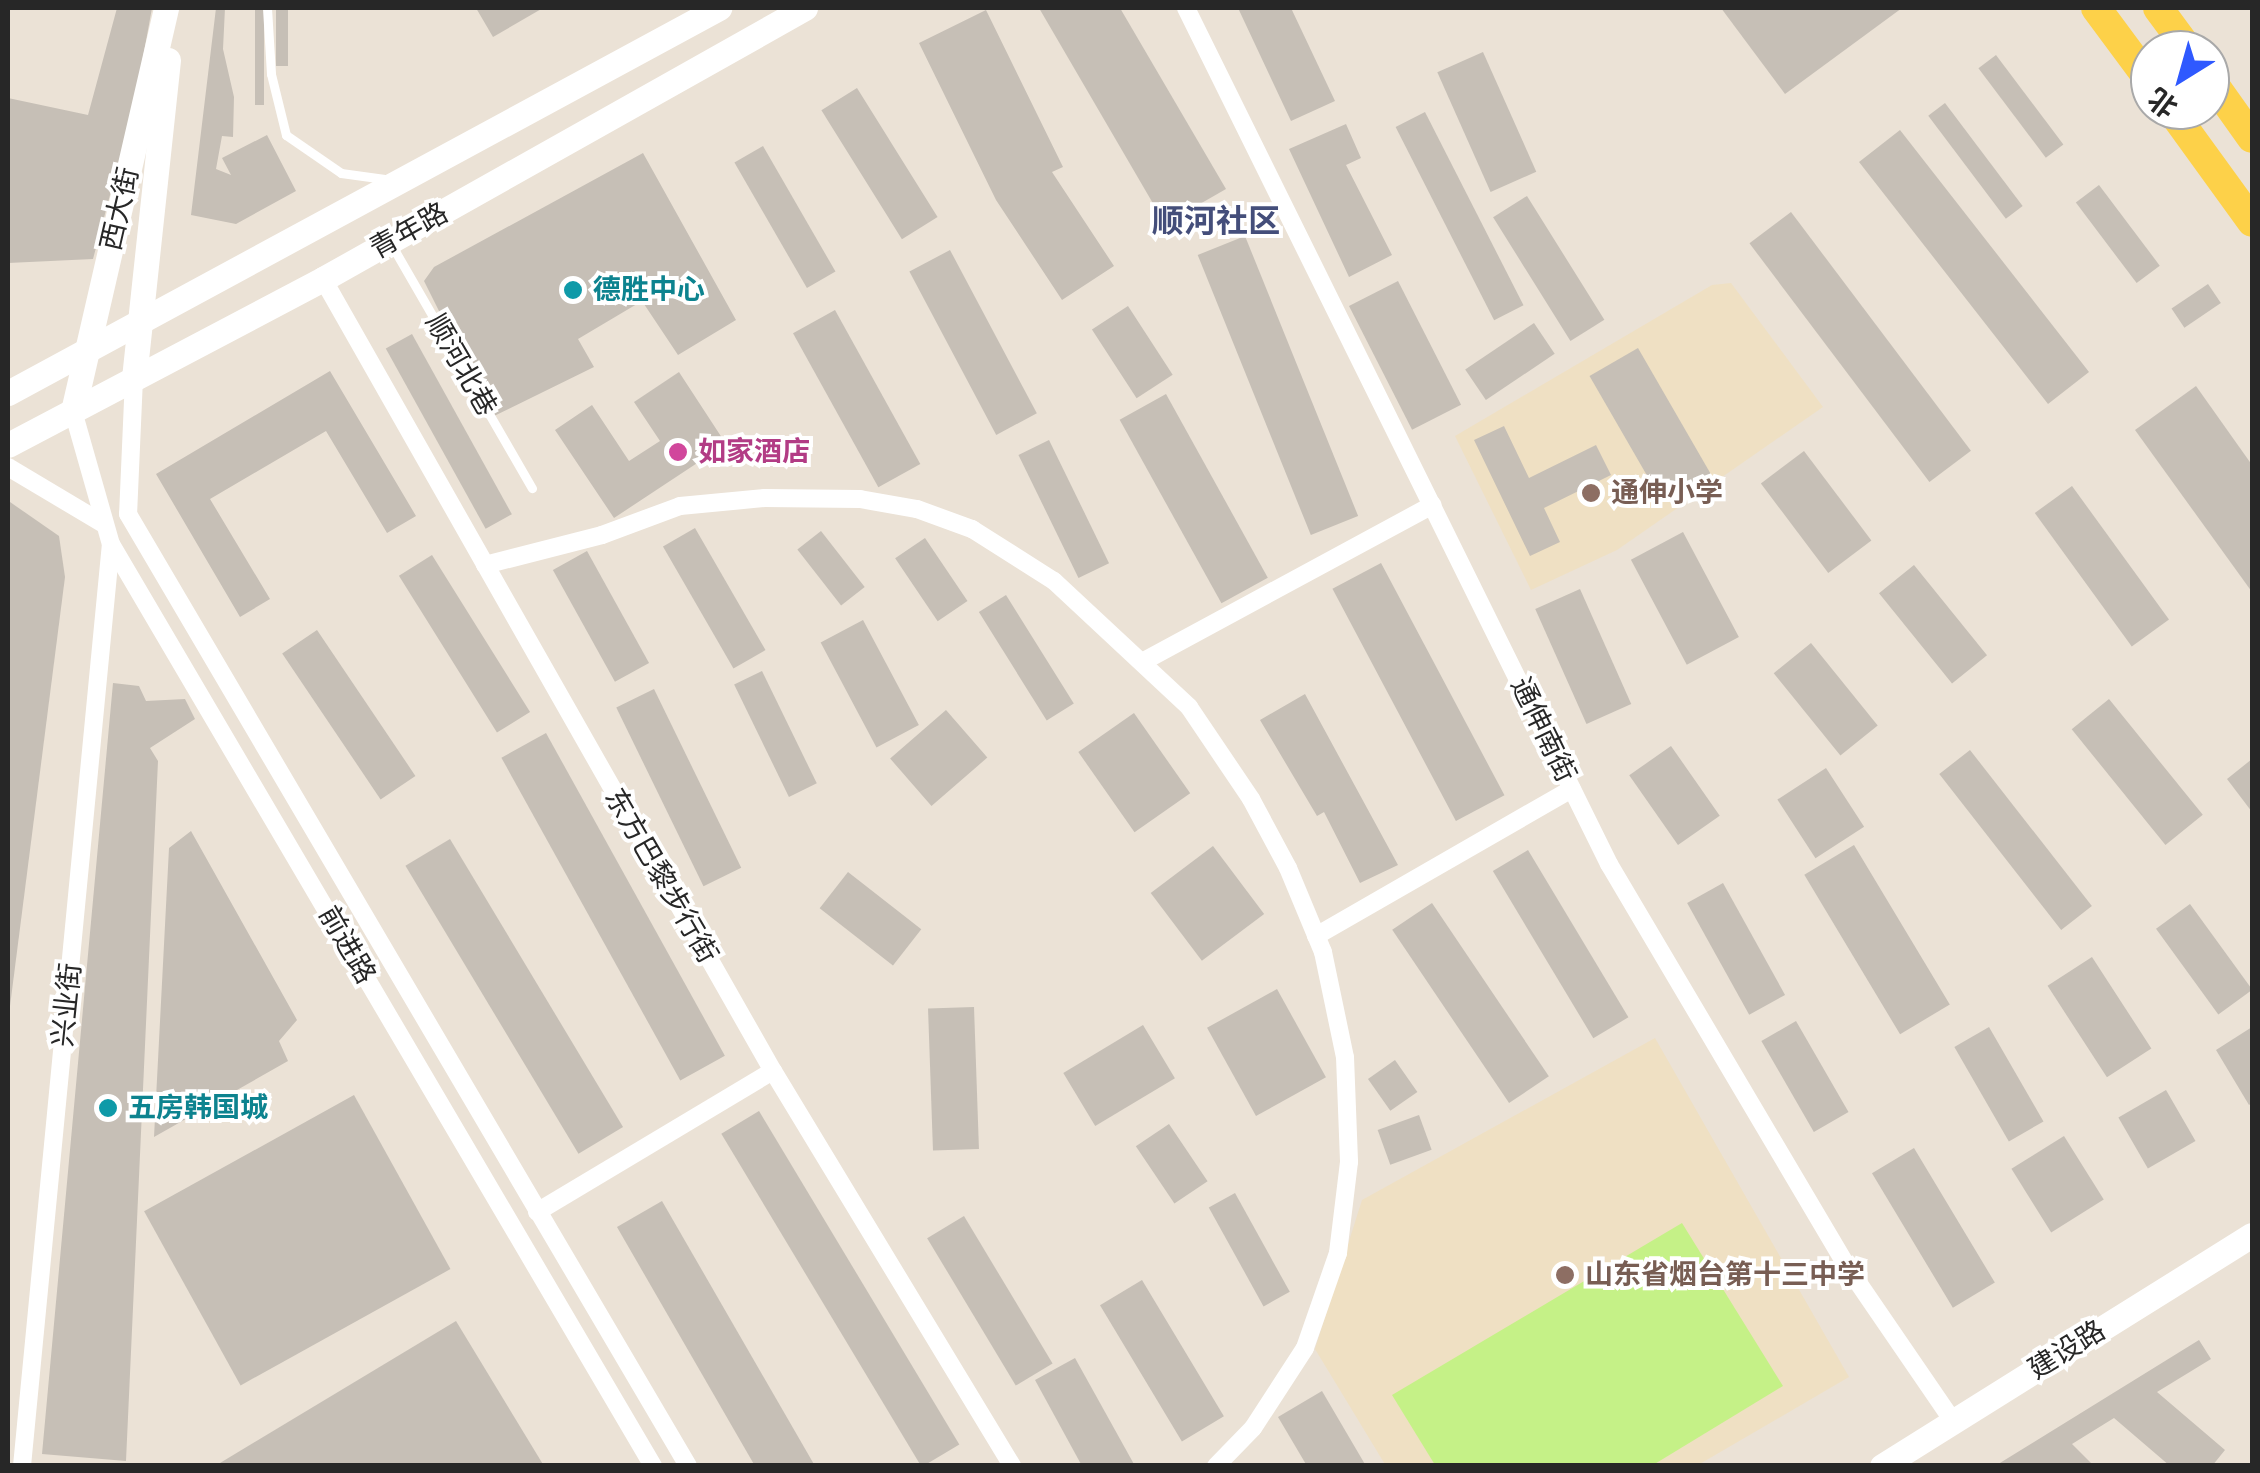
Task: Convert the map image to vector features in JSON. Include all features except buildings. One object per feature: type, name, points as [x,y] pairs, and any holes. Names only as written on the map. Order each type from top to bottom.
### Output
[{"type":"main road","name":"西大街","points":[[73,410],[166,8]]},
{"type":"main road","name":"西大街","points":[[134,378],[175,8]]},
{"type":"main road","name":"青年路","points":[[8,393],[413,178],[719,8]]},
{"type":"main road","name":"青年路","points":[[8,445],[323,279],[805,8]]},
{"type":"main road","points":[[2096,8],[2130,54]]},
{"type":"main road","points":[[2158,8],[2174,30]]},
{"type":"main road","points":[[2230,108],[2252,138]]},
{"type":"main road","points":[[2185,130],[2252,222]]},
{"type":"main road","name":"建设路","points":[[1882,1466],[2252,1235]]},
{"type":"street","name":"通伸南街","points":[[1186,8],[1609,864],[1844,1262],[1953,1421]]},
{"type":"street","name":"东方巴黎步行街","points":[[323,279],[773,1071],[1012,1466]]},
{"type":"street","name":"前进路","points":[[134,378],[128,514],[688,1466]]},
{"type":"street","name":"前进路","points":[[73,410],[111,544],[654,1466]]},
{"type":"street","points":[[8,467],[102,523]]},
{"type":"street","points":[[484,565],[602,535],[680,506],[765,498],[860,500],[917,509],[972,529],[1054,581],[1189,707],[1251,799],[1316,936],[1346,1058],[1349,1162],[1338,1253],[1305,1348],[1253,1428],[1216,1466]]},
{"type":"street","points":[[1144,661],[1433,505]]},
{"type":"street","name":"兴业街","points":[[22,1466],[111,544]]},
{"type":"street","points":[[1316,936],[1572,789]]},
{"type":"street","points":[[537,1212],[773,1071]]},
{"type":"lane","points":[[267,8],[271,74],[286,135],[341,174],[413,178]]},
{"type":"lane","name":"顺河北巷","points":[[390,242],[532,488]]},
{"type":"shaded area","name":"通伸小学","points":[[1731,283],[1823,407],[1617,550],[1531,590],[1455,436],[1712,285]]},
{"type":"shaded area","name":"山东省烟台第十三中学","points":[[1655,1038],[1849,1377],[1698,1465],[1386,1466],[1315,1349],[1362,1200]]},
{"type":"green space","points":[[1682,1223],[1783,1386],[1653,1465],[1435,1465],[1392,1395]]},
{"type":"place","name":"德胜中心","points":[[573,290]]},
{"type":"place","name":"如家酒店","points":[[678,452]]},
{"type":"place","name":"通伸小学","points":[[1591,493]]},
{"type":"place","name":"五房韩国城","points":[[108,1108]]},
{"type":"place","name":"山东省烟台第十三中学","points":[[1565,1275]]},
{"type":"district","name":"顺河社区","points":[[1216,222]]}]
